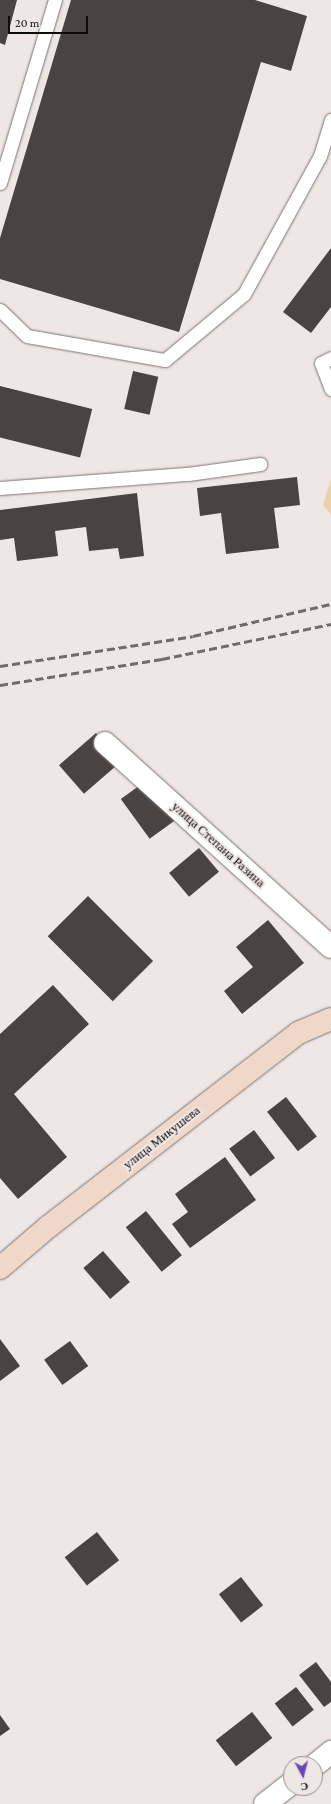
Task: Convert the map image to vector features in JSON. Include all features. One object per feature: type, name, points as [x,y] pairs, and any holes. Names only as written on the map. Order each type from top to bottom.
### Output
[{"type":"street","name":"улица Степана Разина","points":[[104,743],[331,947]]},
{"type":"street","name":"улица Микушева","points":[[0,1268],[48,1227],[298,1033],[331,1019]]},
{"type":"street","points":[[323,1758],[331,1752]]},
{"type":"street","points":[[265,1804],[283,1790]]},
{"type":"lane","points":[[0,184],[55,0]]},
{"type":"lane","points":[[0,310],[27,336],[165,360],[244,294],[320,156],[331,120]]},
{"type":"lane","points":[[331,358],[321,363],[331,389]]},
{"type":"lane","points":[[0,488],[188,474],[260,464]]},
{"type":"shaded area","points":[[331,479],[331,515],[323,505]]},
{"type":"building","points":[[0,0],[17,0],[5,45],[0,43]]},
{"type":"building","points":[[71,0],[255,0],[307,16],[291,71],[261,62],[179,332],[0,279],[0,238]]},
{"type":"building","points":[[331,248],[331,307],[311,333],[283,312]]},
{"type":"building","points":[[133,371],[158,377],[150,415],[124,409]]},
{"type":"building","points":[[0,386],[92,409],[80,457],[0,438]]},
{"type":"building","points":[[297,477],[300,505],[274,508],[279,548],[226,554],[221,513],[200,516],[197,488]]},
{"type":"building","points":[[137,493],[144,556],[120,559],[118,548],[89,551],[86,527],[55,531],[58,556],[17,561],[14,538],[0,540],[0,510]]},
{"type":"building","points":[[96,733],[121,762],[84,794],[59,765]]},
{"type":"building","points":[[154,775],[183,815],[150,839],[121,799]]},
{"type":"building","points":[[199,848],[219,872],[189,897],[169,873]]},
{"type":"building","points":[[88,896],[153,961],[113,1001],[48,936]]},
{"type":"building","points":[[268,920],[304,963],[242,1014],[224,991],[253,967],[236,947]]},
{"type":"building","points":[[53,985],[89,1024],[14,1094],[67,1157],[18,1199],[0,1178],[0,1034]]},
{"type":"building","points":[[286,1097],[317,1136],[298,1151],[267,1112]]},
{"type":"building","points":[[254,1130],[275,1158],[250,1177],[229,1149]]},
{"type":"building","points":[[225,1157],[256,1200],[190,1248],[172,1224],[188,1212],[175,1194]]},
{"type":"building","points":[[146,1211],[182,1255],[162,1272],[126,1227]]},
{"type":"building","points":[[103,1251],[130,1282],[110,1299],[83,1268]]},
{"type":"building","points":[[0,1339],[20,1366],[0,1381]]},
{"type":"building","points":[[70,1341],[88,1366],[62,1385],[44,1360]]},
{"type":"building","points":[[97,1532],[119,1560],[87,1586],[65,1557]]},
{"type":"building","points":[[241,1577],[263,1605],[241,1623],[219,1594]]},
{"type":"building","points":[[316,1662],[331,1682],[331,1702],[324,1707],[299,1675]]},
{"type":"building","points":[[296,1687],[314,1710],[293,1726],[275,1704]]},
{"type":"building","points":[[252,1712],[272,1738],[236,1766],[216,1740]]},
{"type":"building","points":[[0,1715],[10,1729],[0,1736]]},
{"type":"railway","points":[[0,666],[193,636],[331,604]]},
{"type":"railway","points":[[0,685],[162,659],[331,624]]}]
